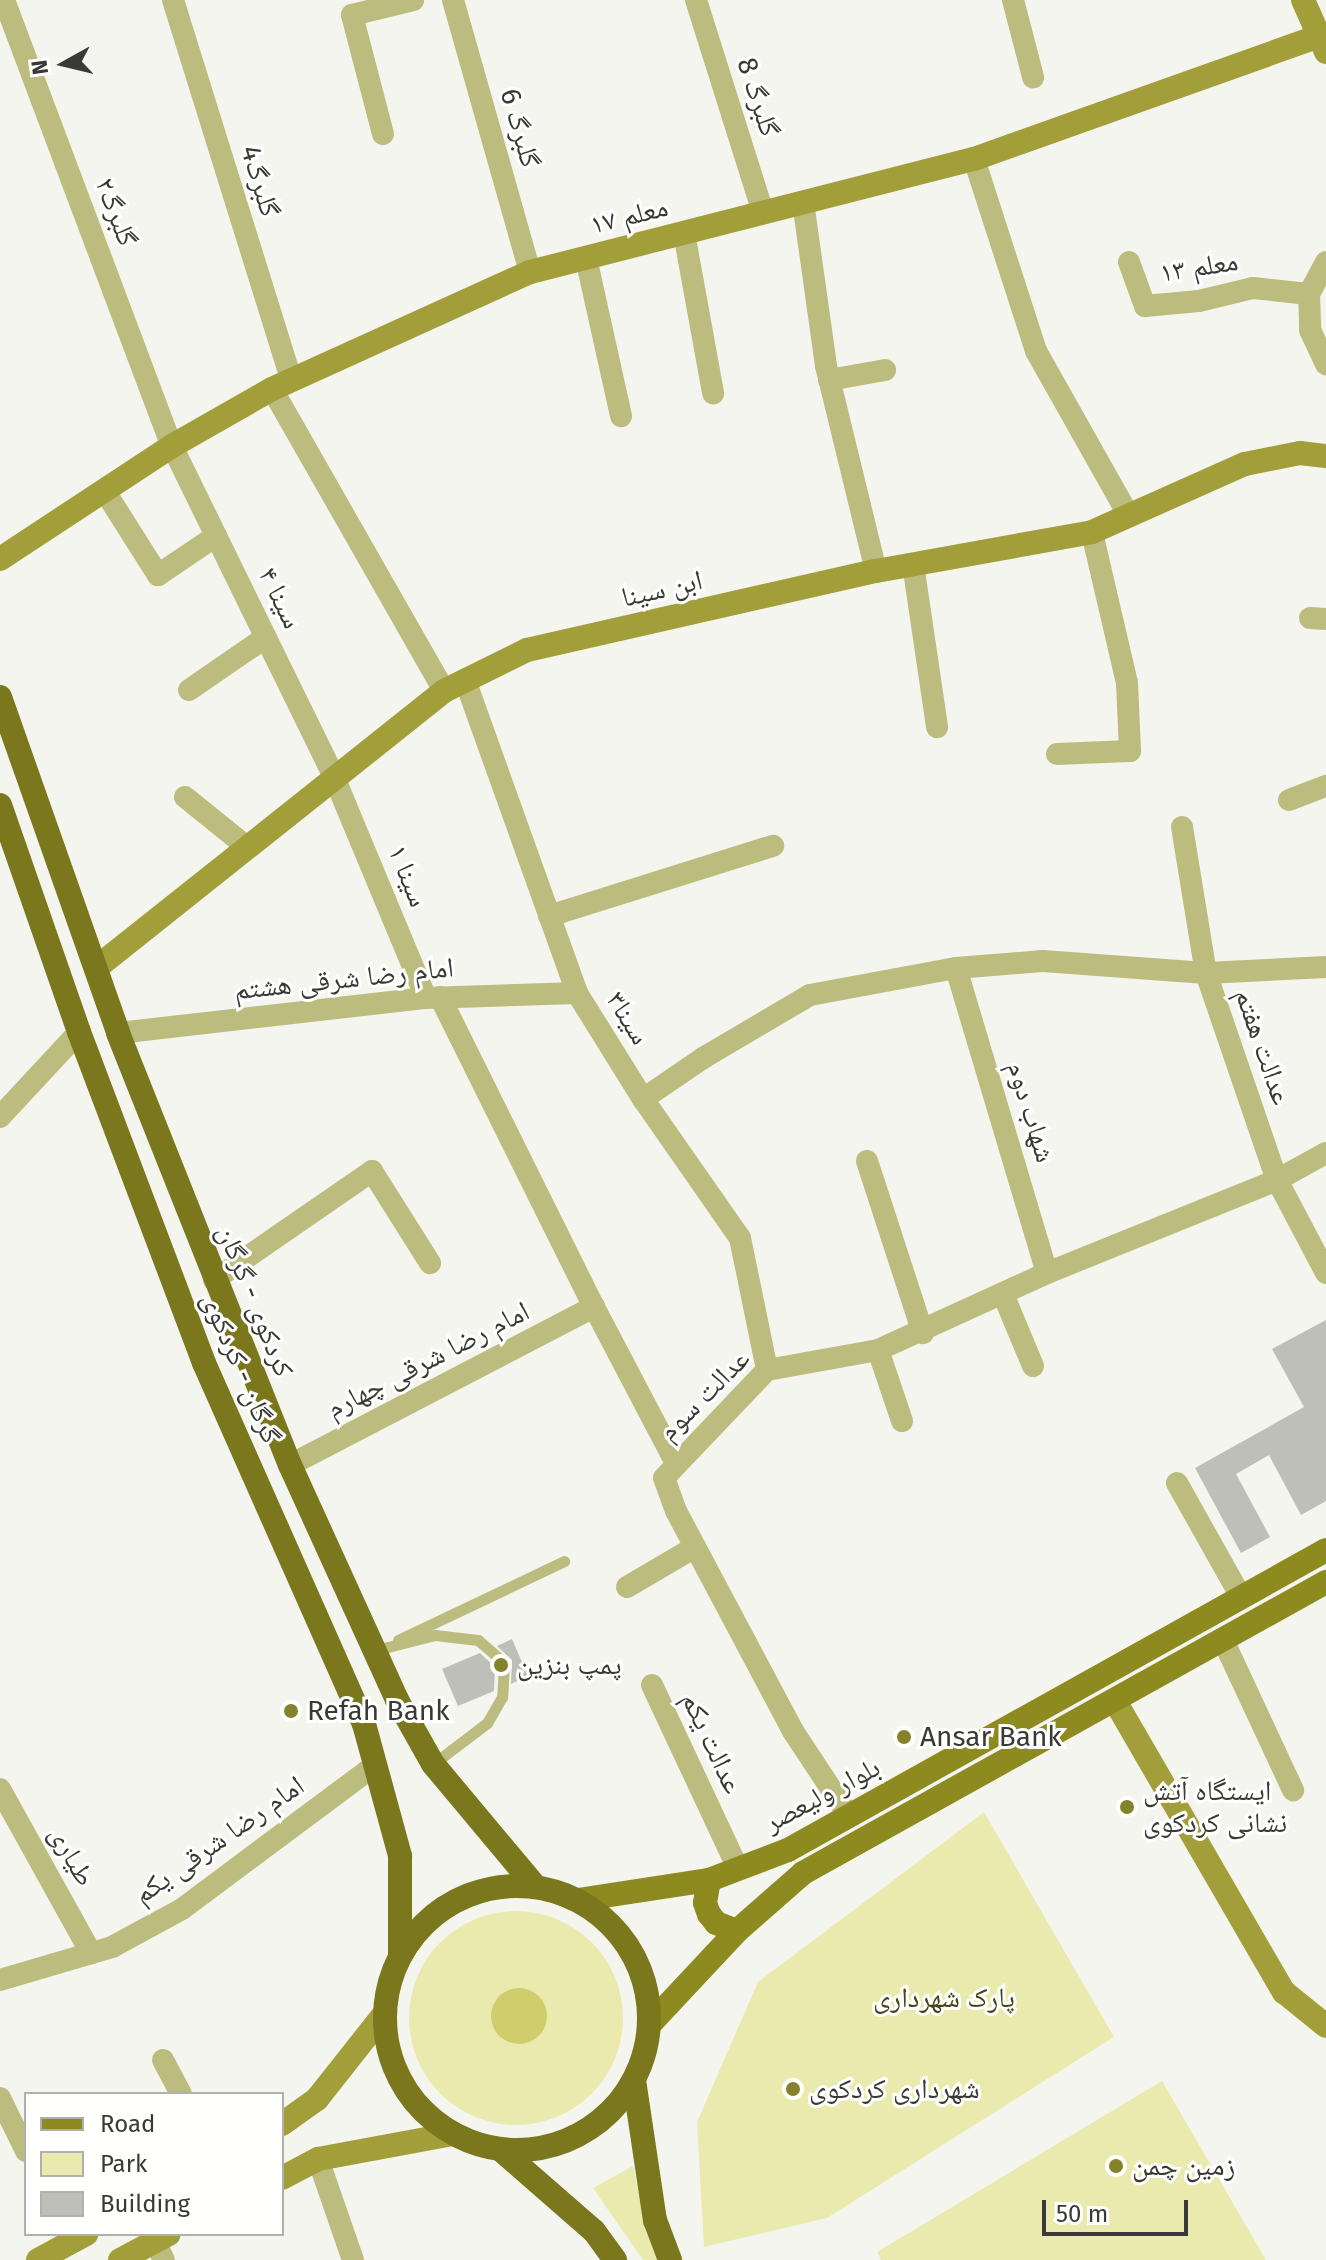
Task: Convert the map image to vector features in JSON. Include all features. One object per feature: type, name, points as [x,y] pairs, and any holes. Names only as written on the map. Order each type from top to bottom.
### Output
[{"type":"highway","name":"کردکوی - گرگان","points":[[0,697],[118,1033],[290,1465],[397,1700],[433,1764],[535,1886]]},
{"type":"highway","name":"گرگان - کردکوی","points":[[0,805],[79,1032],[204,1363],[364,1724],[400,1856],[400,1956]]},
{"type":"highway","points":[[501,2150],[554,2146],[579,2136],[601,2121],[634,2080],[650,2024],[648,1999],[632,1951],[608,1922],[578,1900],[535,1886],[488,1888],[465,1896],[427,1920],[400,1956],[389,1984],[385,2013],[393,2065],[405,2089],[427,2114],[453,2134],[501,2150],[594,2231],[615,2260]]},
{"type":"highway","points":[[634,2080],[655,2220],[670,2260]]},
{"type":"main road","name":"بلوار ولیعصر","points":[[578,1900],[709,1880],[788,1850],[1326,1550]]},
{"type":"main road","name":"بلوار ولیعصر","points":[[650,2024],[737,1931],[803,1873],[1326,1582]]},
{"type":"main road","points":[[709,1880],[705,1903],[709,1914],[716,1923],[737,1931]]},
{"type":"street","name":"گلبرگ۲","points":[[4,0],[172,446]]},
{"type":"street","name":"گلبرگ4","points":[[173,0],[281,384],[454,685]]},
{"type":"street","points":[[383,134],[352,15],[413,0]]},
{"type":"street","name":"گلبرگ 6","points":[[453,0],[530,272]]},
{"type":"street","name":"گلبرگ 8","points":[[696,0],[763,213]]},
{"type":"street","points":[[1013,0],[1033,77]]},
{"type":"street","points":[[1303,0],[1322,44]]},
{"type":"street","name":"معلم ۱۷","points":[[0,559],[172,446],[281,384],[530,272],[974,159],[1322,44]]},
{"type":"street","points":[[974,159],[1036,351],[1129,516]]},
{"type":"street","points":[[803,202],[829,380],[876,571]]},
{"type":"street","points":[[684,233],[713,393]]},
{"type":"street","points":[[586,258],[621,416]]},
{"type":"street","name":"معلم ۱۳","points":[[1129,262],[1145,306],[1199,301],[1253,288],[1309,294]]},
{"type":"street","points":[[1326,262],[1309,294],[1310,330],[1326,364]]},
{"type":"street","points":[[829,380],[885,370]]},
{"type":"street","name":"سینا ۴","points":[[172,446],[334,777]]},
{"type":"street","name":"ابن سینا","points":[[96,968],[454,685],[527,650],[876,571],[1092,532],[1245,464],[1300,453],[1326,456]]},
{"type":"street","points":[[104,490],[158,575],[216,536]]},
{"type":"street","points":[[1057,754],[1130,751],[1127,683],[1092,532]]},
{"type":"street","points":[[913,564],[937,727]]},
{"type":"street","points":[[189,690],[266,637]]},
{"type":"street","name":"سینا۳","points":[[454,685],[549,916],[577,993],[643,1099],[740,1238],[767,1370]]},
{"type":"street","name":"سینا ۱","points":[[334,777],[433,997],[677,1465]]},
{"type":"street","points":[[1289,800],[1326,786]]},
{"type":"street","points":[[185,797],[247,847]]},
{"type":"street","name":"عدالت هفتم","points":[[1182,827],[1206,973],[1277,1180],[1326,1273]]},
{"type":"street","points":[[549,916],[773,846]]},
{"type":"street","points":[[643,1099],[703,1058],[810,995],[956,968],[1043,961],[1206,973],[1326,967]]},
{"type":"street","name":"شهاب دوم","points":[[956,968],[1047,1273]]},
{"type":"street","name":"امام رضا شرقی هشتم","points":[[118,1033],[433,997],[577,993]]},
{"type":"street","points":[[0,1117],[79,1032]]},
{"type":"street","name":"عدالت سوم","points":[[849,1816],[793,1731],[695,1547],[664,1478],[767,1370],[878,1350],[923,1333],[1047,1273],[1277,1180],[1326,1153]]},
{"type":"street","points":[[867,1161],[923,1333]]},
{"type":"street","points":[[214,1280],[372,1171],[430,1263]]},
{"type":"street","points":[[1003,1294],[1033,1366]]},
{"type":"street","name":"امام رضا شرقی چهارم","points":[[290,1465],[594,1307]]},
{"type":"street","points":[[878,1350],[902,1421]]},
{"type":"street","points":[[1177,1483],[1241,1597]]},
{"type":"street","points":[[627,1587],[695,1547]]},
{"type":"street","points":[[1223,1640],[1293,1790]]},
{"type":"street","name":"عدالت یکم","points":[[652,1685],[738,1869]]},
{"type":"street","points":[[1115,1701],[1284,1992],[1326,2026]]},
{"type":"street","name":"امام رضا شرقی یکم","points":[[0,1980],[112,1947],[182,1909],[375,1765]]},
{"type":"street","name":"طیاری","points":[[0,1789],[91,1953]]},
{"type":"street","points":[[284,2123],[317,2099],[385,2013]]},
{"type":"street","points":[[163,2060],[180,2092]]},
{"type":"street","points":[[0,2098],[24,2147]]},
{"type":"street","points":[[284,2177],[318,2159],[453,2134]]},
{"type":"street","points":[[318,2159],[353,2260]]},
{"type":"street","points":[[38,2260],[76,2236]]},
{"type":"street","points":[[120,2260],[163,2245]]},
{"type":"lane","points":[[376,1650],[564,1561]]},
{"type":"lane","points":[[376,1650],[435,1635],[478,1640],[504,1663],[502,1697],[487,1723],[433,1764]]},
{"type":"green space","name":"پارک شهرداری","points":[[984,1812],[1114,2037],[827,2218],[704,2247],[697,2122],[758,1982]]},
{"type":"green space","points":[[516,1911],[557,1919],[592,1942],[615,1977],[623,2018],[615,2059],[592,2094],[557,2117],[516,2125],[475,2117],[440,2094],[417,2059],[409,2018],[417,1977],[440,1942],[475,1919]]},
{"type":"green space","name":"زمین چمن","points":[[1162,2081],[1266,2260],[881,2260],[877,2252]]},
{"type":"green space","points":[[633,2166],[659,2260],[643,2260],[593,2188]]},
{"type":"shaded area","points":[[519,1988],[539,1996],[547,2016],[539,2036],[519,2044],[499,2036],[491,2016],[499,1996]]},
{"type":"building","points":[[1326,1320],[1326,1501],[1301,1515],[1269,1455],[1236,1474],[1270,1537],[1241,1553],[1195,1468],[1304,1407],[1272,1349]]},
{"type":"building","points":[[512,1639],[528,1676],[511,1684],[512,1660],[497,1646]]},
{"type":"building","points":[[480,1653],[495,1667],[494,1691],[458,1706],[442,1669]]},
{"type":"place","name":"پمپ بنزین","points":[[501,1665]]},
{"type":"place","name":"Refah Bank","points":[[291,1711]]},
{"type":"place","name":"Ansar Bank","points":[[904,1737]]},
{"type":"place","name":"ایستگاه آتش نشانی کردکوی","points":[[1127,1807]]},
{"type":"place","name":"شهرداری کردکوی","points":[[793,2089]]},
{"type":"place","name":"زمین چمن","points":[[1116,2166]]}]
